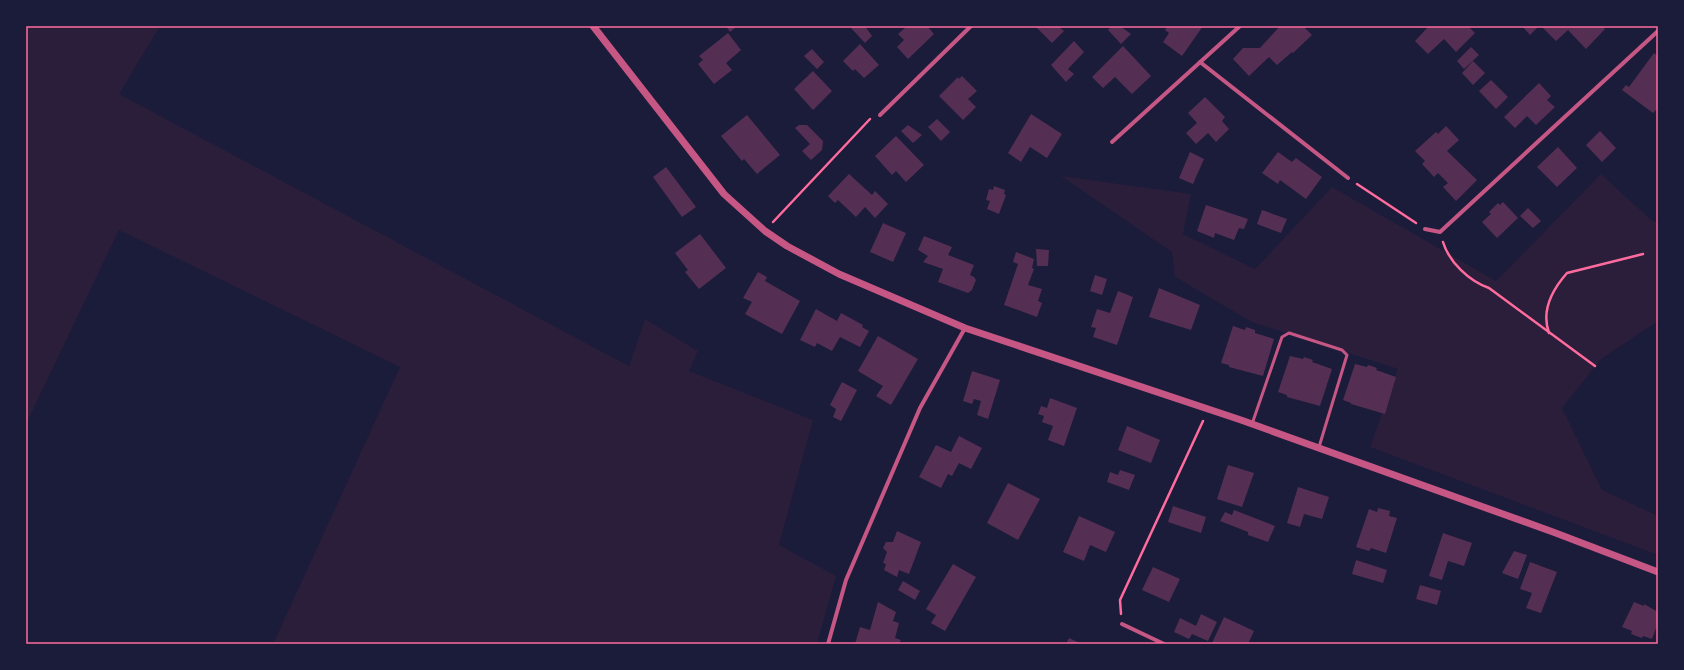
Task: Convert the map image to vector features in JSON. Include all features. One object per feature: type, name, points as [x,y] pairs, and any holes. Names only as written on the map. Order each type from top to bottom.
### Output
[{"type":"street","points":[[593,26],[724,194],[765,231],[787,246],[839,274],[965,328],[1252,424],[1553,532],[1658,572]]},
{"type":"street","points":[[880,115],[971,26]]},
{"type":"street","points":[[1112,142],[1240,26]]},
{"type":"street","points":[[1425,229],[1440,232],[1658,31]]},
{"type":"street","points":[[1200,62],[1348,178]]},
{"type":"street","points":[[828,644],[846,580],[920,408],[965,328]]},
{"type":"street","points":[[1122,624],[1164,644]]},
{"type":"lane","points":[[1252,424],[1282,337],[1289,334],[1342,350],[1347,355],[1319,448]]},
{"type":"path","points":[[765,231],[868,120],[880,115]]},
{"type":"path","points":[[1348,178],[1425,229]]},
{"type":"path","points":[[1440,232],[1446,252],[1476,284],[1489,288],[1595,366]]},
{"type":"path","points":[[1550,333],[1545,323],[1545,312],[1560,281],[1567,273],[1643,254]]},
{"type":"path","points":[[1122,624],[1120,600],[1209,409]]},
{"type":"shaded area","points":[[26,26],[160,26],[119,94],[629,366],[645,319],[698,351],[689,371],[813,420],[779,545],[836,576],[817,644],[273,644],[400,367],[119,230],[26,424]]},
{"type":"shaded area","points":[[1601,174],[1651,220],[1658,223],[1658,321],[1601,359],[1562,408],[1602,490],[1658,516],[1658,555],[1370,447],[1398,369],[1252,322],[1175,277],[1172,252],[1061,176],[1191,194],[1183,234],[1255,269],[1332,187],[1496,281]]},
{"type":"building","points":[[726,26],[737,26],[730,32]]},
{"type":"building","points":[[853,26],[865,26],[872,36],[865,43],[851,28]]},
{"type":"building","points":[[907,26],[927,26],[934,34],[908,59],[897,47],[904,40],[898,34]]},
{"type":"building","points":[[1035,26],[1058,26],[1064,31],[1052,43]]},
{"type":"building","points":[[1112,26],[1120,26],[1131,34],[1121,44],[1108,30]]},
{"type":"building","points":[[1168,26],[1203,26],[1182,56],[1163,42],[1169,33],[1165,30]]},
{"type":"building","points":[[1280,26],[1303,26],[1312,35],[1293,53],[1292,52],[1277,65],[1269,57],[1249,76],[1233,59],[1243,48],[1260,48]]},
{"type":"building","points":[[1429,26],[1468,26],[1475,33],[1456,52],[1444,39],[1428,54],[1415,41]]},
{"type":"building","points":[[1522,26],[1539,26],[1530,35]]},
{"type":"building","points":[[1546,26],[1602,26],[1605,29],[1586,49],[1568,30],[1556,41],[1543,28]]},
{"type":"building","points":[[728,33],[741,50],[726,63],[732,70],[714,84],[698,64],[703,60],[699,56]]},
{"type":"building","points":[[1074,41],[1084,52],[1068,69],[1074,74],[1066,82],[1051,65]]},
{"type":"building","points":[[860,44],[879,65],[864,78],[855,69],[853,71],[843,61]]},
{"type":"building","points":[[1123,46],[1151,76],[1132,94],[1115,77],[1103,88],[1092,77]]},
{"type":"building","points":[[1471,47],[1479,55],[1464,69],[1457,61]]},
{"type":"building","points":[[812,49],[824,62],[817,69],[804,56]]},
{"type":"building","points":[[1654,53],[1658,56],[1658,108],[1653,113],[1622,90],[1626,85],[1629,87]]},
{"type":"building","points":[[1473,61],[1485,73],[1473,85],[1462,73]]},
{"type":"building","points":[[813,71],[832,91],[813,110],[794,89]]},
{"type":"building","points":[[962,76],[977,91],[968,99],[976,107],[963,120],[939,96],[958,77],[959,79]]},
{"type":"building","points":[[1491,80],[1508,97],[1496,109],[1479,91]]},
{"type":"building","points":[[1539,83],[1551,96],[1547,100],[1555,107],[1536,125],[1527,116],[1515,128],[1504,117]]},
{"type":"building","points":[[1205,97],[1225,117],[1222,121],[1229,129],[1216,142],[1208,133],[1196,144],[1186,133],[1197,123],[1188,113]]},
{"type":"building","points":[[1031,114],[1062,134],[1047,158],[1030,147],[1021,162],[1008,153]]},
{"type":"building","points":[[747,115],[780,155],[757,174],[744,159],[742,161],[721,136]]},
{"type":"building","points":[[937,119],[950,132],[941,141],[928,127]]},
{"type":"building","points":[[799,125],[807,125],[823,141],[822,150],[811,160],[802,151],[810,144],[795,128]]},
{"type":"building","points":[[908,125],[922,135],[913,143],[901,131]]},
{"type":"building","points":[[1446,126],[1459,140],[1447,151],[1477,180],[1456,201],[1443,187],[1448,183],[1438,173],[1434,177],[1422,164],[1425,161],[1415,151],[1436,132],[1438,134]]},
{"type":"building","points":[[1600,131],[1616,148],[1602,162],[1586,145]]},
{"type":"building","points":[[896,136],[924,165],[906,182],[896,171],[892,175],[875,156]]},
{"type":"building","points":[[1558,147],[1577,168],[1557,187],[1537,167]]},
{"type":"building","points":[[1190,152],[1204,159],[1193,184],[1179,178]]},
{"type":"building","points":[[1278,152],[1292,162],[1296,158],[1322,177],[1306,199],[1280,180],[1278,184],[1262,173]]},
{"type":"building","points":[[666,167],[696,207],[682,217],[653,177]]},
{"type":"building","points":[[849,174],[872,195],[875,191],[888,204],[875,218],[865,207],[856,217],[838,200],[835,203],[828,196]]},
{"type":"building","points":[[994,186],[1005,190],[1004,194],[1006,195],[999,214],[987,209],[990,201],[986,200],[989,189],[993,190]]},
{"type":"building","points":[[1503,202],[1518,218],[1497,238],[1482,222],[1491,214],[1489,212],[1498,203],[1500,205]]},
{"type":"building","points":[[1206,205],[1248,219],[1244,229],[1239,228],[1234,240],[1215,233],[1214,238],[1197,231]]},
{"type":"building","points":[[1528,208],[1541,221],[1533,228],[1520,216]]},
{"type":"building","points":[[1262,210],[1287,219],[1281,233],[1257,224]]},
{"type":"building","points":[[883,223],[906,233],[893,262],[870,252]]},
{"type":"building","points":[[700,234],[726,268],[699,289],[685,272],[688,270],[675,253]]},
{"type":"building","points":[[924,236],[952,247],[948,255],[974,265],[970,275],[976,280],[972,290],[968,293],[938,282],[943,269],[923,262],[928,256],[918,250]]},
{"type":"building","points":[[1036,249],[1049,250],[1048,266],[1037,266]]},
{"type":"building","points":[[1016,252],[1034,259],[1032,268],[1034,269],[1028,285],[1042,289],[1038,301],[1042,303],[1037,317],[1004,305],[1018,264],[1013,262]]},
{"type":"building","points":[[758,272],[767,277],[765,281],[800,301],[782,334],[745,314],[752,302],[743,298]]},
{"type":"building","points":[[1095,275],[1107,279],[1102,295],[1090,291]]},
{"type":"building","points":[[1159,288],[1200,305],[1191,330],[1149,317]]},
{"type":"building","points":[[1118,291],[1133,297],[1117,345],[1093,337],[1096,328],[1091,327],[1097,309],[1110,313]]},
{"type":"building","points":[[816,309],[837,321],[841,313],[863,325],[862,327],[869,331],[860,347],[840,337],[832,351],[817,343],[815,347],[800,340]]},
{"type":"building","points":[[1233,326],[1245,330],[1246,327],[1255,330],[1255,333],[1274,339],[1263,376],[1229,367],[1229,365],[1221,363]]},
{"type":"building","points":[[878,336],[918,359],[891,405],[876,396],[883,386],[858,371]]},
{"type":"building","points":[[1290,356],[1303,359],[1304,357],[1313,360],[1312,362],[1332,369],[1320,406],[1287,397],[1287,395],[1278,392]]},
{"type":"building","points":[[1355,364],[1367,367],[1368,365],[1377,368],[1376,370],[1396,377],[1385,414],[1351,404],[1343,400]]},
{"type":"building","points":[[972,371],[1000,380],[988,419],[977,415],[981,401],[974,399],[972,404],[963,401]]},
{"type":"building","points":[[842,382],[857,390],[841,421],[833,417],[836,409],[830,405]]},
{"type":"building","points":[[1050,398],[1077,408],[1064,446],[1048,440],[1053,426],[1042,422],[1044,416],[1038,414],[1041,406],[1047,408]]},
{"type":"building","points":[[1127,426],[1160,440],[1151,463],[1118,450]]},
{"type":"building","points":[[959,436],[982,448],[971,469],[959,463],[952,476],[948,474],[941,488],[919,477],[936,445],[951,452]]},
{"type":"building","points":[[1228,465],[1254,473],[1242,507],[1217,499]]},
{"type":"building","points":[[1120,470],[1135,475],[1129,490],[1107,482],[1110,472],[1118,475]]},
{"type":"building","points":[[1008,483],[1040,499],[1018,540],[987,523]]},
{"type":"building","points":[[1298,487],[1329,497],[1322,519],[1304,514],[1300,527],[1287,523]]},
{"type":"building","points":[[1173,506],[1206,517],[1201,533],[1168,522]]},
{"type":"building","points":[[1378,508],[1390,511],[1389,516],[1397,518],[1386,553],[1371,548],[1369,551],[1356,547],[1369,509],[1377,512]]},
{"type":"building","points":[[1234,510],[1275,526],[1268,542],[1248,535],[1248,532],[1220,521],[1225,512],[1232,515]]},
{"type":"building","points":[[1079,516],[1115,532],[1106,552],[1090,545],[1084,561],[1063,552]]},
{"type":"building","points":[[897,531],[921,542],[909,574],[899,570],[897,577],[884,570],[886,564],[883,563],[887,552],[883,548],[886,542],[893,542]]},
{"type":"building","points":[[1443,533],[1472,543],[1464,566],[1448,561],[1442,580],[1429,576]]},
{"type":"building","points":[[1514,551],[1527,555],[1518,579],[1502,573]]},
{"type":"building","points":[[1356,560],[1387,570],[1383,583],[1352,574]]},
{"type":"building","points":[[1530,562],[1557,572],[1541,613],[1526,608],[1532,593],[1520,589]]},
{"type":"building","points":[[953,564],[976,577],[945,631],[931,623],[936,615],[926,609]]},
{"type":"building","points":[[1153,567],[1180,579],[1169,602],[1142,590]]},
{"type":"building","points":[[903,581],[920,591],[915,600],[898,590]]},
{"type":"building","points":[[1420,585],[1441,591],[1437,605],[1416,599]]},
{"type":"building","points":[[878,602],[896,612],[893,621],[899,623],[895,638],[901,640],[899,644],[855,644],[860,627],[870,630]]},
{"type":"building","points":[[1634,602],[1644,606],[1644,604],[1658,612],[1658,623],[1652,639],[1643,636],[1642,638],[1631,634],[1632,631],[1622,627]]},
{"type":"building","points":[[1201,614],[1217,622],[1208,641],[1192,634],[1189,639],[1174,632],[1180,618],[1196,626]]},
{"type":"building","points":[[1224,617],[1254,631],[1248,644],[1212,643]]},
{"type":"building","points":[[1069,638],[1082,644],[1066,644]]}]
